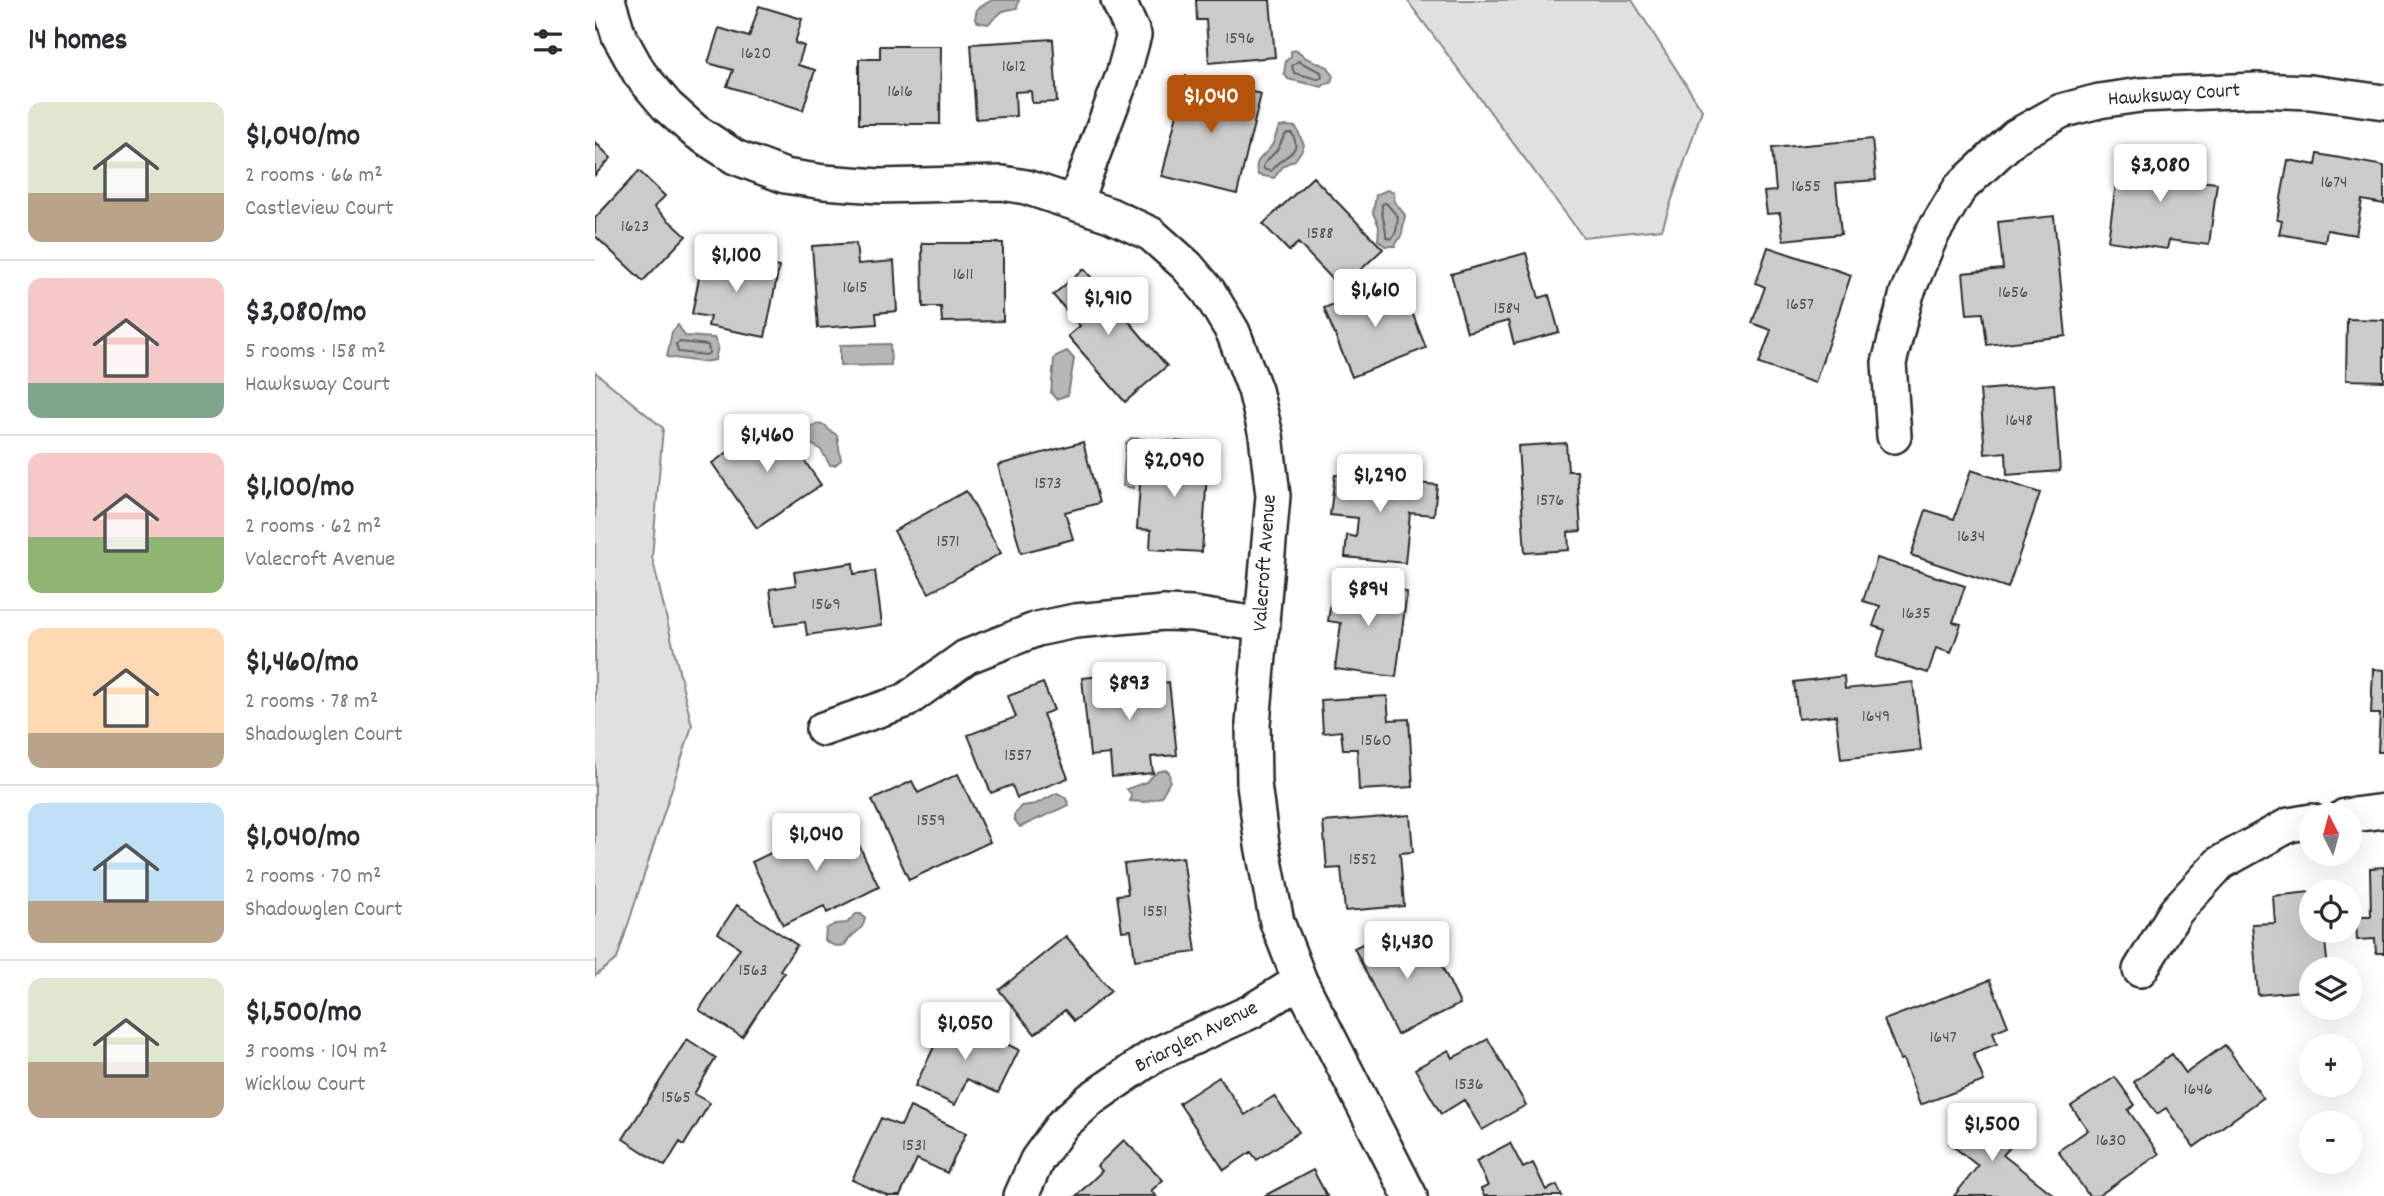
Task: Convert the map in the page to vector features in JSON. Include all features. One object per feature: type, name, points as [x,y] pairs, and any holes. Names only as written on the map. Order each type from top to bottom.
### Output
[{"type":"street","name":"Valecroft Avenue","points":[[608,0],[619,36],[640,74],[667,106],[695,131],[736,157],[785,176],[824,182],[879,186],[1003,183],[1026,187],[1110,215],[1151,234],[1187,266],[1209,292],[1233,332],[1247,365],[1262,416],[1273,496],[1253,724],[1254,783],[1262,845],[1277,922],[1300,981],[1410,1196]]},
{"type":"street","points":[[1075,202],[1123,75],[1134,35],[1118,0]]},
{"type":"street","name":"Hawksway Court","points":[[1894,436],[1889,363],[1907,293],[1931,236],[1960,188],[2016,136],[2060,111],[2140,95],[2256,90],[2310,92],[2384,102]]},
{"type":"street","points":[[823,729],[905,701],[967,657],[1037,629],[1075,621],[1164,613],[1193,614],[1263,625]]},
{"type":"street","points":[[2363,814],[2384,811]]},
{"type":"street","points":[[2140,970],[2176,911],[2220,863],[2289,825],[2299,823]]},
{"type":"street","name":"Briarglen Avenue","points":[[1021,1196],[1037,1160],[1062,1125],[1091,1099],[1155,1055],[1250,1012],[1300,981]]},
{"type":"shaded area","points":[[1407,0],[1632,0],[1702,110],[1662,229],[1583,237]]},
{"type":"shaded area","points":[[595,372],[663,428],[652,557],[692,726],[617,959],[595,976]]},
{"type":"water","points":[[992,0],[1019,0],[1017,8],[1003,11],[988,24],[978,22],[975,19],[977,9]]},
{"type":"water","points":[[1297,50],[1306,58],[1328,67],[1333,75],[1331,83],[1322,87],[1288,79],[1284,73],[1286,61],[1291,56],[1291,51]]},
{"type":"water","points":[[1279,127],[1296,127],[1304,145],[1302,150],[1295,160],[1284,165],[1274,178],[1258,175],[1258,162],[1272,145]]},
{"type":"water","points":[[1387,190],[1394,192],[1394,201],[1405,215],[1402,234],[1395,246],[1385,246],[1378,240],[1379,226],[1373,213],[1376,195]]},
{"type":"water","points":[[678,325],[685,336],[714,338],[718,346],[715,360],[701,362],[667,357],[672,332]]},
{"type":"water","points":[[890,344],[891,365],[840,366],[840,345]]},
{"type":"water","points":[[1067,351],[1074,359],[1068,395],[1056,399],[1051,393],[1054,359]]},
{"type":"water","points":[[818,424],[826,426],[837,435],[841,460],[835,465],[830,465],[821,450],[808,442],[809,428]]},
{"type":"water","points":[[1131,438],[1145,439],[1149,443],[1147,469],[1139,468],[1138,483],[1133,482],[1133,488],[1123,486],[1126,443]]},
{"type":"water","points":[[1157,772],[1169,772],[1170,781],[1161,797],[1144,802],[1130,801],[1131,794],[1127,789],[1146,782]]},
{"type":"water","points":[[1057,793],[1065,797],[1069,805],[1020,827],[1014,819],[1021,806],[1036,804]]},
{"type":"water","points":[[856,914],[865,918],[864,923],[845,945],[834,946],[825,940],[826,929],[835,924],[847,923]]},
{"type":"building","points":[[1196,0],[1270,0],[1275,57],[1209,63],[1206,20],[1197,20]]},
{"type":"building","points":[[759,6],[802,19],[795,43],[804,46],[798,65],[815,70],[803,110],[727,86],[733,70],[708,63],[719,28],[749,37]]},
{"type":"building","points":[[1053,39],[1057,102],[1032,103],[1031,91],[1015,92],[1016,116],[976,119],[971,44]]},
{"type":"building","points":[[880,46],[941,46],[940,124],[859,124],[859,59],[880,59]]},
{"type":"building","points":[[1186,76],[1261,94],[1237,194],[1162,176]]},
{"type":"building","points":[[1872,139],[1876,180],[1836,183],[1841,234],[1783,240],[1780,213],[1767,214],[1764,192],[1776,191],[1772,148]]},
{"type":"building","points":[[595,142],[611,158],[595,175]]},
{"type":"building","points":[[2120,154],[2191,163],[2188,180],[2217,183],[2209,245],[2169,240],[2167,249],[2108,241]]},
{"type":"building","points":[[2318,154],[2384,166],[2384,204],[2362,200],[2356,235],[2327,230],[2325,242],[2279,234],[2282,221],[2277,220],[2288,160],[2316,165]]},
{"type":"building","points":[[639,171],[665,196],[654,207],[686,236],[643,281],[595,236],[595,218]]},
{"type":"building","points":[[1313,177],[1383,249],[1341,288],[1298,243],[1289,251],[1263,224]]},
{"type":"building","points":[[2054,216],[2066,336],[1987,345],[1983,313],[1967,314],[1963,273],[2003,269],[1998,222]]},
{"type":"building","points":[[856,243],[858,264],[894,261],[897,311],[876,313],[877,324],[818,328],[812,246]]},
{"type":"building","points":[[922,243],[1003,243],[1003,321],[942,322],[941,307],[923,307]]},
{"type":"building","points":[[1768,247],[1851,275],[1815,383],[1759,364],[1771,330],[1752,323],[1765,287],[1756,283]]},
{"type":"building","points":[[704,252],[779,267],[765,337],[708,326],[710,317],[692,314]]},
{"type":"building","points":[[1526,253],[1539,298],[1549,295],[1559,332],[1514,344],[1508,321],[1467,332],[1451,274]]},
{"type":"building","points":[[1084,269],[1167,366],[1125,402],[1068,336],[1080,326],[1053,295]]},
{"type":"building","points":[[1380,286],[1384,294],[1402,287],[1426,348],[1352,377],[1324,308]]},
{"type":"building","points":[[2347,319],[2384,320],[2384,381],[2346,380]]},
{"type":"building","points":[[2054,384],[2060,471],[2007,475],[2006,452],[1985,454],[1980,390]]},
{"type":"building","points":[[776,419],[821,485],[757,528],[712,463]]},
{"type":"building","points":[[1158,440],[1197,443],[1195,471],[1207,472],[1202,552],[1150,549],[1151,530],[1137,529],[1141,469],[1157,471]]},
{"type":"building","points":[[1083,442],[1099,503],[1065,512],[1073,539],[1021,553],[998,465]]},
{"type":"building","points":[[1566,443],[1568,471],[1577,471],[1581,531],[1568,532],[1569,550],[1525,553],[1518,446]]},
{"type":"building","points":[[1971,470],[2040,493],[2008,588],[1911,555],[1926,510],[1954,519]]},
{"type":"building","points":[[1335,475],[1437,485],[1434,515],[1410,513],[1405,563],[1345,557],[1347,535],[1356,537],[1358,518],[1330,515]]},
{"type":"building","points":[[966,491],[1001,553],[929,593],[894,531]]},
{"type":"building","points":[[1877,558],[1965,586],[1953,622],[1961,624],[1951,653],[1936,648],[1928,673],[1876,657],[1885,630],[1873,626],[1880,606],[1863,601]]},
{"type":"building","points":[[853,563],[854,574],[875,571],[882,625],[807,635],[805,622],[775,626],[770,589],[796,585],[794,572]]},
{"type":"building","points":[[1334,582],[1407,592],[1396,677],[1335,669],[1341,623],[1328,621]]},
{"type":"building","points":[[2373,669],[2384,670],[2384,752],[2378,752],[2380,714],[2371,714]]},
{"type":"building","points":[[1134,673],[1135,686],[1169,682],[1177,755],[1151,757],[1153,773],[1112,777],[1110,754],[1090,756],[1082,678]]},
{"type":"building","points":[[1844,676],[1845,689],[1913,682],[1921,750],[1841,759],[1836,715],[1798,719],[1794,682]]},
{"type":"building","points":[[1043,683],[1054,710],[1043,714],[1068,778],[1017,798],[1012,785],[991,793],[968,735],[1016,717],[1008,696]]},
{"type":"building","points":[[1387,696],[1389,720],[1409,719],[1413,787],[1359,790],[1357,749],[1343,749],[1341,731],[1323,733],[1321,700]]},
{"type":"building","points":[[958,774],[990,842],[909,880],[872,800],[912,781],[918,793]]},
{"type":"building","points":[[1410,815],[1413,852],[1400,853],[1404,906],[1345,911],[1341,868],[1327,869],[1323,822]]},
{"type":"building","points":[[847,820],[879,887],[827,913],[824,906],[783,925],[752,862],[830,824],[832,828]]},
{"type":"building","points":[[1183,857],[1196,952],[1135,960],[1131,930],[1122,931],[1117,895],[1128,894],[1124,864]]},
{"type":"building","points":[[2384,867],[2384,953],[2376,953],[2375,939],[2362,940],[2362,916],[2371,916],[2370,868]]},
{"type":"building","points":[[2299,893],[2299,943],[2325,943],[2327,957],[2299,957],[2299,991],[2258,995],[2252,924],[2275,923],[2273,896]]},
{"type":"building","points":[[737,905],[797,945],[780,970],[784,973],[742,1037],[699,1010],[740,948],[718,933]]},
{"type":"building","points":[[1394,929],[1407,956],[1431,943],[1460,1004],[1397,1035],[1354,948]]},
{"type":"building","points":[[1066,936],[1111,991],[1074,1021],[1065,1010],[1035,1034],[999,990]]},
{"type":"building","points":[[1990,980],[2008,1026],[1993,1032],[1997,1044],[1973,1053],[1984,1081],[1920,1105],[1903,1059],[1900,1060],[1884,1020]]},
{"type":"building","points":[[949,1016],[1019,1050],[998,1093],[967,1079],[955,1105],[915,1086]]},
{"type":"building","points":[[687,1039],[716,1058],[694,1094],[710,1103],[684,1145],[680,1142],[665,1166],[623,1139]]},
{"type":"building","points":[[1488,1039],[1526,1105],[1482,1130],[1464,1100],[1441,1114],[1415,1069],[1449,1050],[1453,1058]]},
{"type":"building","points":[[2225,1045],[2263,1098],[2194,1147],[2166,1108],[2157,1114],[2134,1082],[2172,1054],[2186,1073]]},
{"type":"building","points":[[1219,1077],[1245,1115],[1274,1096],[1299,1132],[1257,1160],[1251,1152],[1224,1170],[1179,1103]]},
{"type":"building","points":[[2115,1077],[2135,1105],[2128,1110],[2159,1154],[2098,1196],[2089,1196],[2058,1151],[2088,1130],[2071,1106]]},
{"type":"building","points":[[910,1107],[966,1133],[947,1173],[917,1159],[900,1196],[888,1196],[852,1180],[881,1118],[901,1126]]},
{"type":"building","points":[[1974,1112],[2014,1143],[2003,1155],[2055,1196],[1954,1196],[1978,1166],[1949,1143]]},
{"type":"building","points":[[1124,1140],[1163,1180],[1151,1191],[1156,1196],[1076,1196],[1102,1171],[1097,1166]]},
{"type":"building","points":[[1510,1143],[1523,1168],[1533,1163],[1546,1190],[1557,1185],[1562,1196],[1484,1196],[1481,1189],[1488,1186],[1476,1161]]},
{"type":"building","points":[[1313,1170],[1327,1196],[1264,1196]]}]
